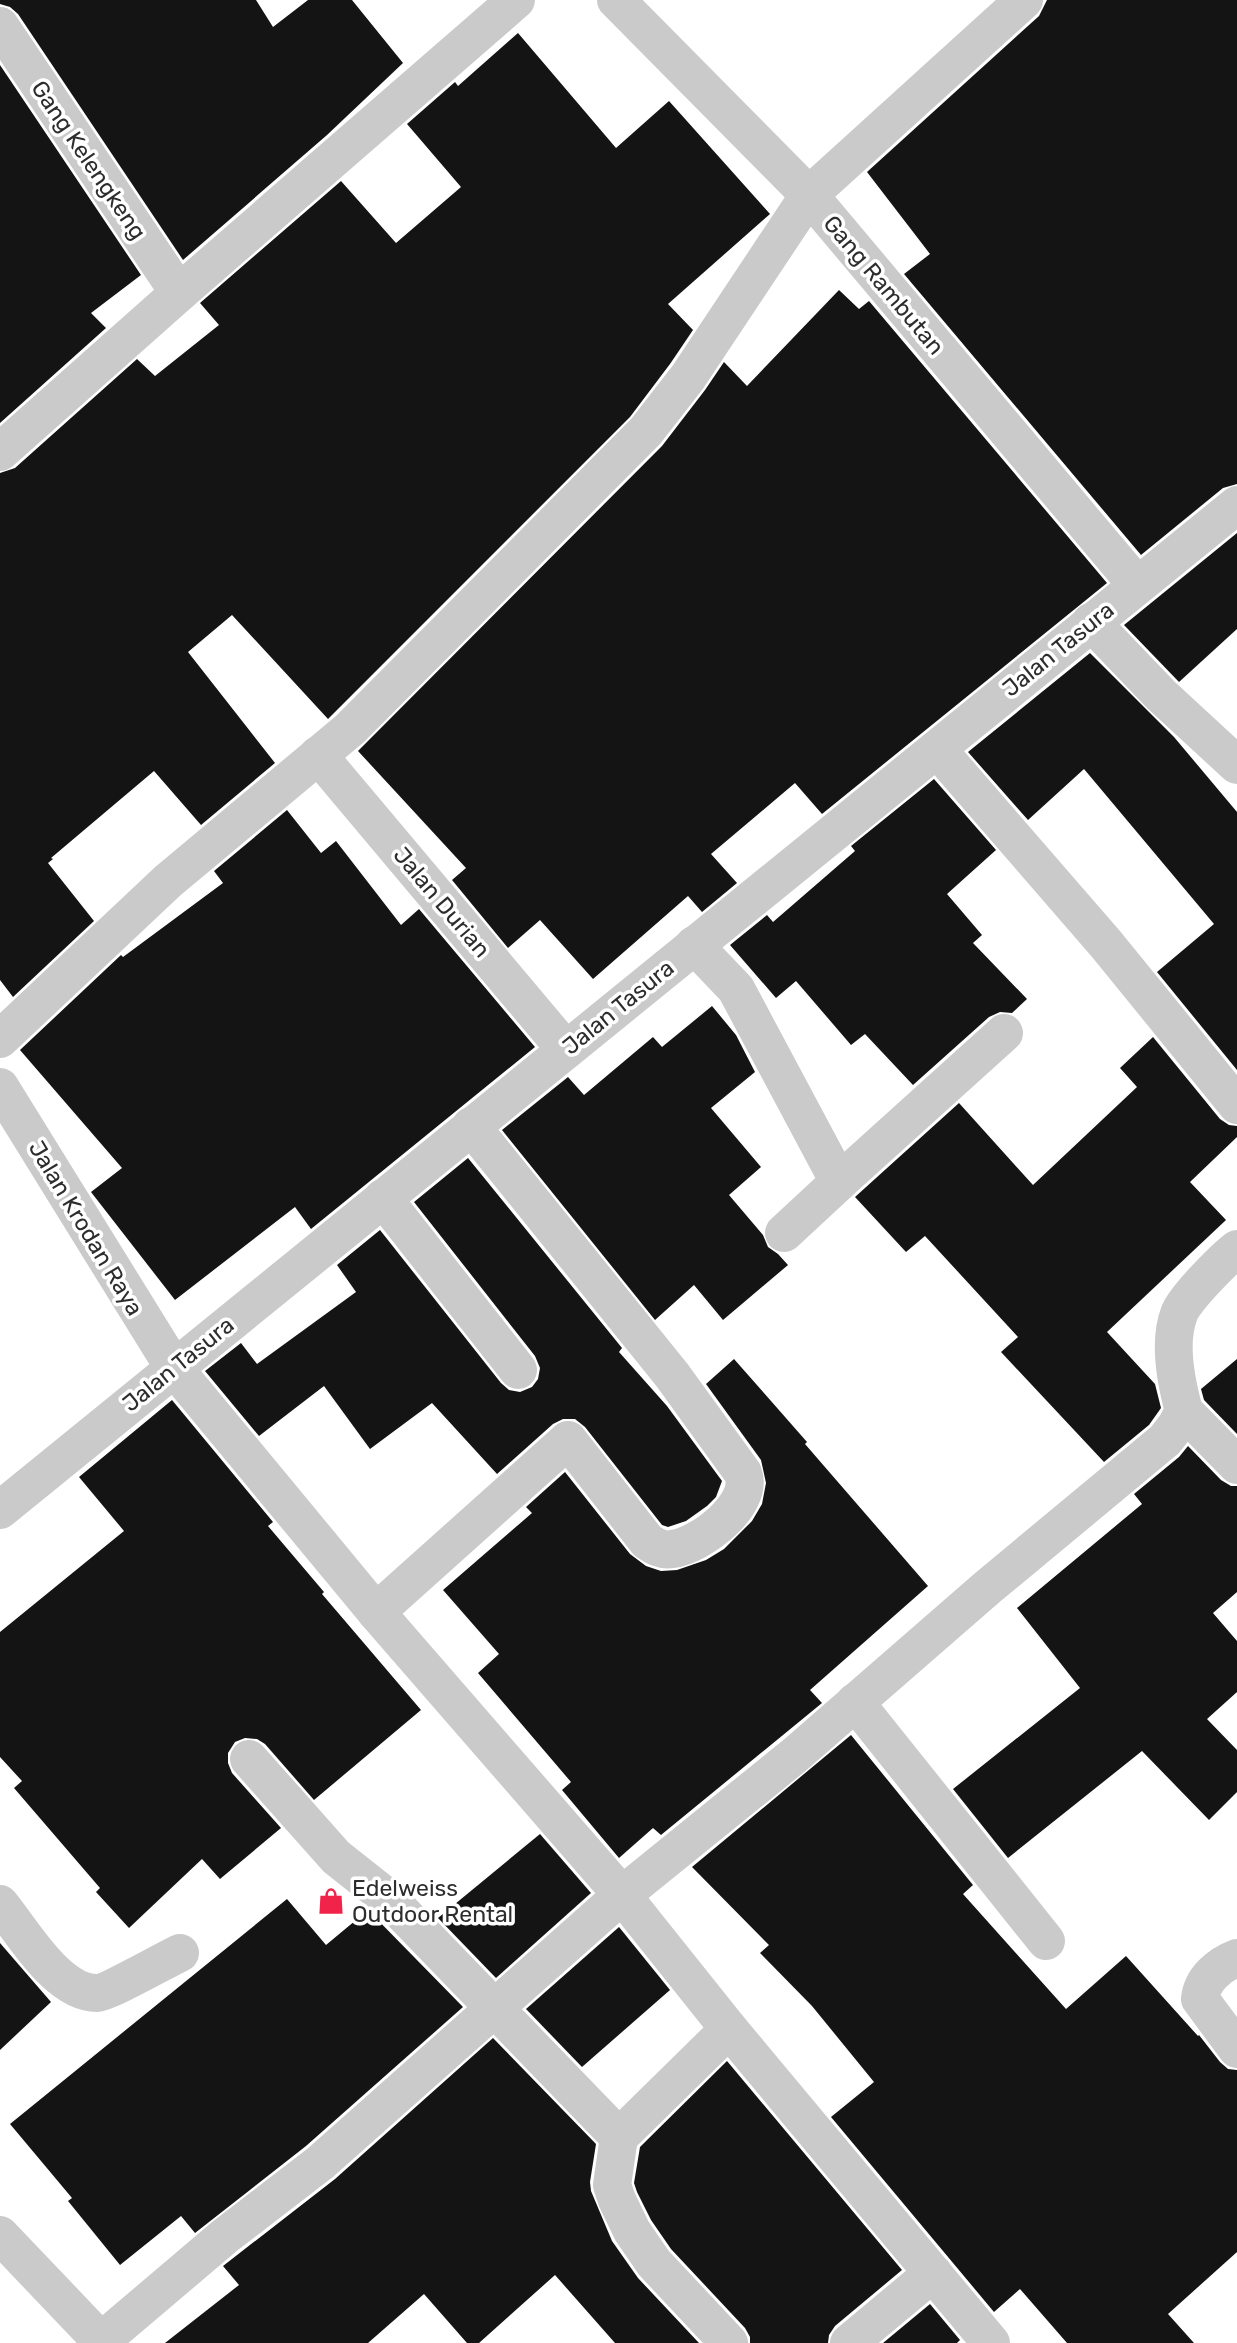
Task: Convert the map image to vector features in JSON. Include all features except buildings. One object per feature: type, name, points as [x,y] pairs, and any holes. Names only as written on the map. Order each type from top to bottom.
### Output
[{"type":"street","points":[[0,453],[178,293],[516,0]]},
{"type":"street","name":"Gang Rambutan","points":[[616,0],[809,195],[1137,586]]},
{"type":"street","points":[[0,1039],[168,881],[350,729],[646,431],[695,367],[809,195],[1024,0]]},
{"type":"street","name":"Gang Kelengkeng","points":[[0,26],[178,293]]},
{"type":"street","name":"Jalan Tasura","points":[[0,1510],[1237,505]]},
{"type":"street","points":[[1091,622],[1161,695],[1237,765]]},
{"type":"street","points":[[937,749],[1106,944],[1237,1105]]},
{"type":"street","name":"Jalan Durian","points":[[318,755],[566,1049]]},
{"type":"street","points":[[694,945],[736,989],[839,1182]]},
{"type":"street","points":[[783,1233],[1004,1033]]},
{"type":"street","name":"Jalan Krodan Raya","points":[[0,1087],[174,1368],[376,1612],[622,1895],[729,2029],[991,2343]]},
{"type":"street","points":[[376,1612],[568,1440],[647,1541],[657,1548],[670,1550],[694,1541],[734,1511],[745,1492],[747,1481],[743,1473],[691,1400],[471,1126]]},
{"type":"street","points":[[383,1198],[518,1370]]},
{"type":"street","points":[[1232,1262],[1179,1311],[1175,1352],[1178,1390],[1184,1411],[1237,1465]]},
{"type":"street","points":[[0,2235],[100,2342],[225,2236],[320,2163],[622,1895],[795,1755],[988,1587],[1150,1453],[1176,1426],[1184,1411]]},
{"type":"street","points":[[855,1702],[1045,1941]]},
{"type":"street","points":[[249,1759],[337,1857],[389,1899],[619,2137]]},
{"type":"street","points":[[0,1904],[54,1972],[74,1988],[99,1993],[180,1953]]},
{"type":"street","points":[[1237,1958],[1212,1974],[1203,1985],[1200,1996],[1202,2003],[1237,2049]]},
{"type":"street","points":[[729,2029],[619,2137],[612,2185],[632,2231],[654,2263],[729,2343]]},
{"type":"street","points":[[849,2343],[933,2273]]},
{"type":"place","name":"Edelweiss Outdoor Rental","points":[[331,1901]]}]
